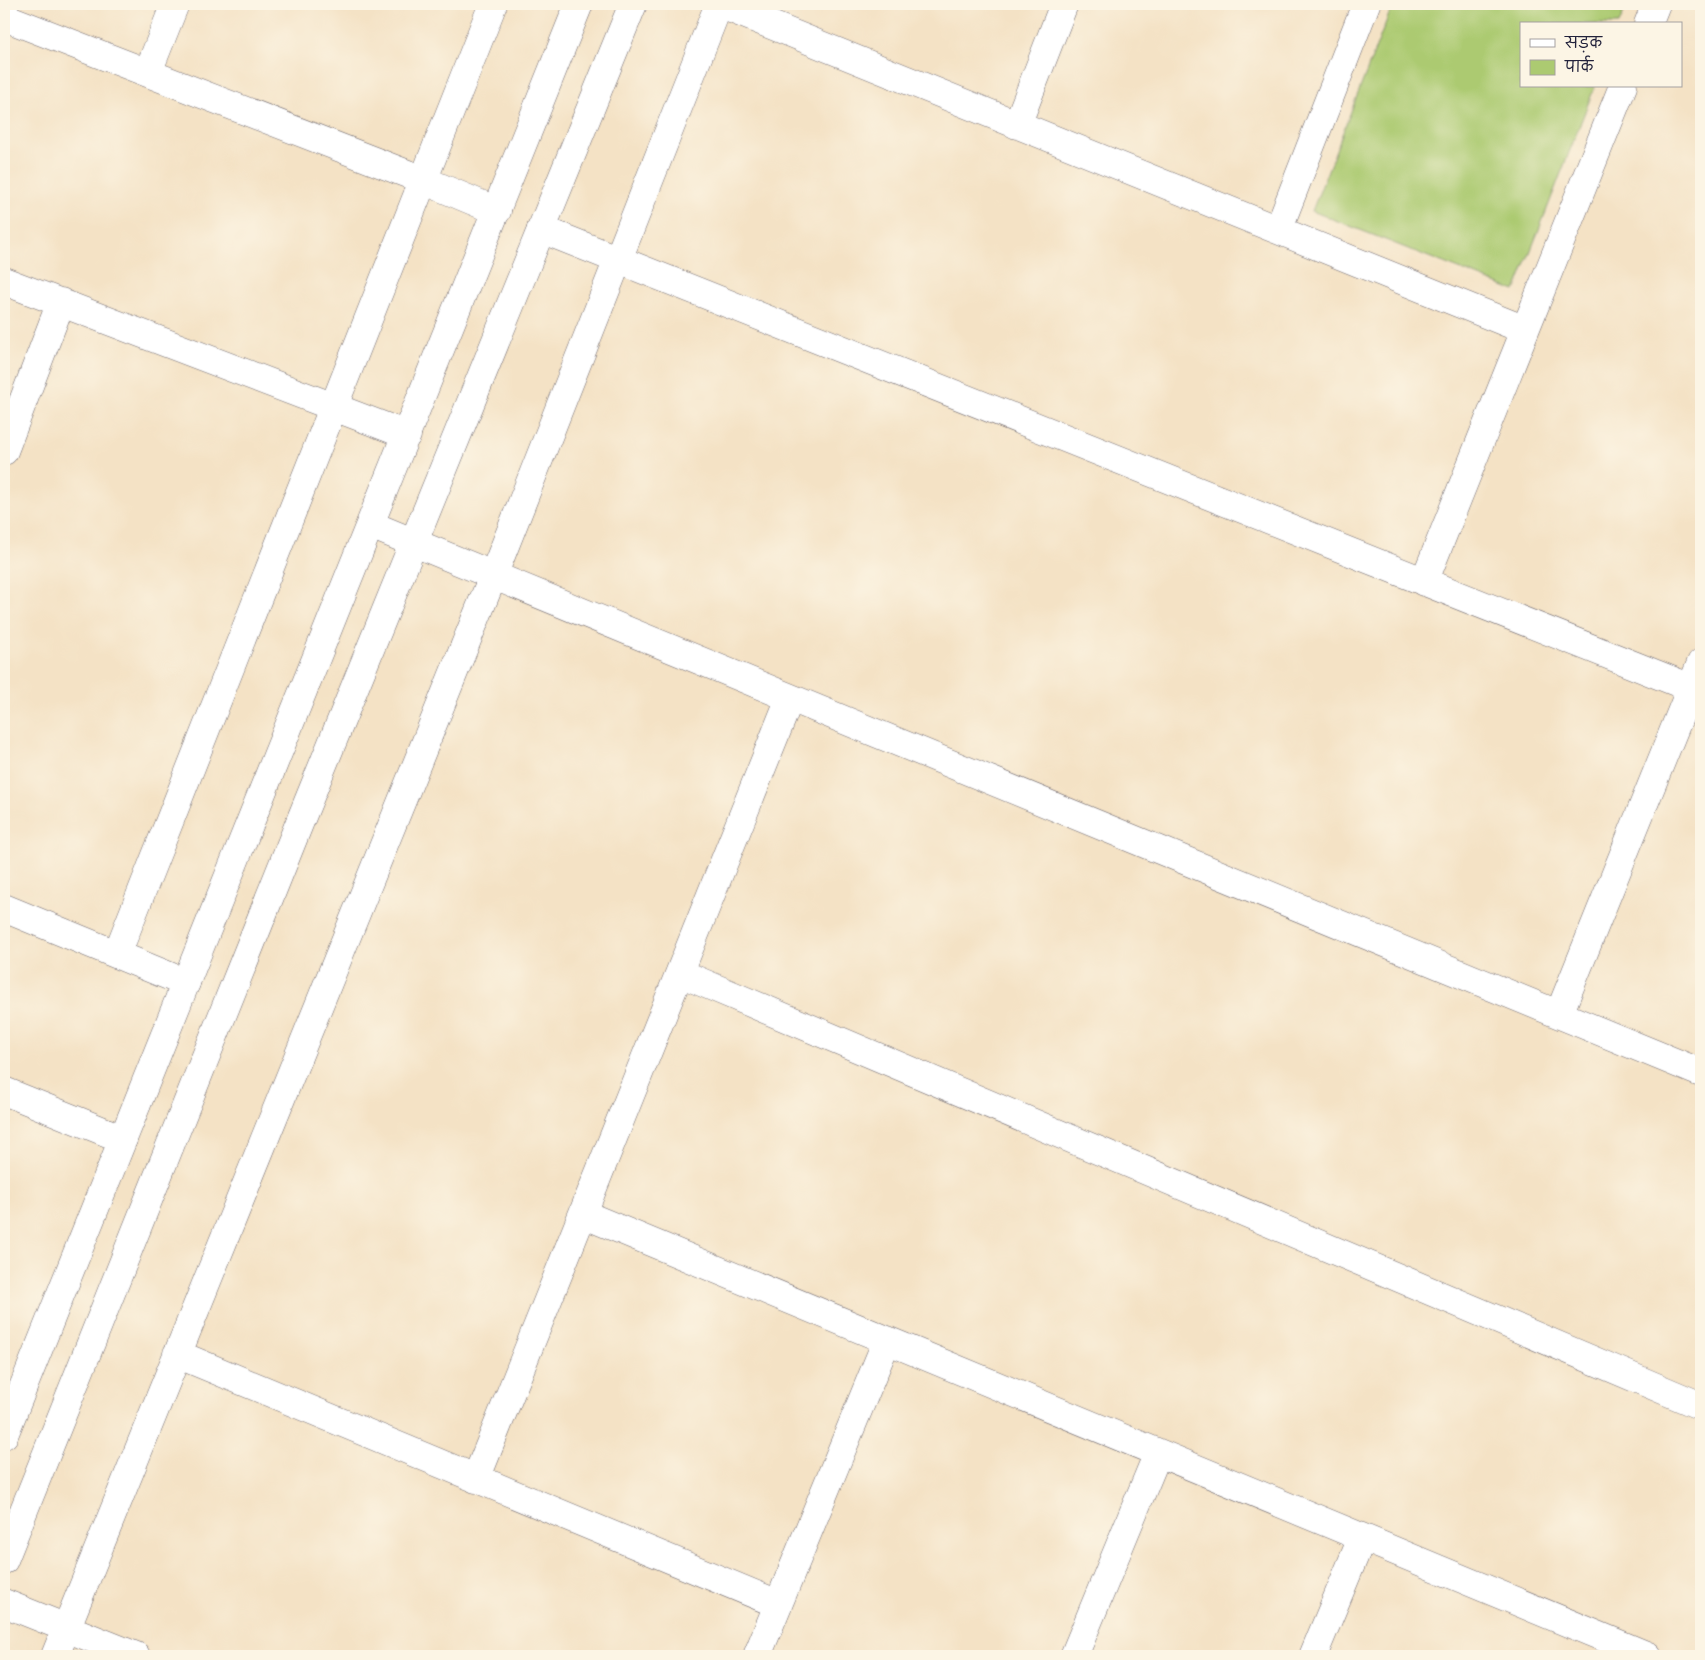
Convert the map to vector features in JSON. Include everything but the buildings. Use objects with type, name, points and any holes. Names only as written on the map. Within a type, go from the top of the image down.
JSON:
[{"type":"street","points":[[148,72],[175,4]]},
{"type":"street","points":[[117,954],[493,4]]},
{"type":"street","points":[[4,1435],[580,4]]},
{"type":"street","points":[[4,1560],[632,4]]},
{"type":"street","points":[[55,1656],[492,576],[719,4],[1525,330]]},
{"type":"street","points":[[1017,125],[1064,4]]},
{"type":"street","points":[[1278,230],[1366,4]]},
{"type":"street","points":[[1649,22],[1656,4]]},
{"type":"street","points":[[4,17],[423,180],[497,211]]},
{"type":"street","points":[[1424,582],[1622,88]]},
{"type":"street","points":[[541,229],[618,258],[1691,688]]},
{"type":"street","points":[[4,281],[407,435]]},
{"type":"street","points":[[4,451],[61,302]]},
{"type":"street","points":[[370,525],[1701,1073]]},
{"type":"street","points":[[1559,1014],[1701,664]]},
{"type":"street","points":[[476,1479],[790,698]]},
{"type":"street","points":[[4,908],[186,983]]},
{"type":"street","points":[[680,973],[1701,1406]]},
{"type":"street","points":[[4,1092],[123,1139]]},
{"type":"street","points":[[583,1214],[1648,1656]]},
{"type":"street","points":[[757,1656],[886,1340]]},
{"type":"street","points":[[176,1354],[778,1604]]},
{"type":"street","points":[[1074,1656],[1158,1453]]},
{"type":"street","points":[[1313,1656],[1362,1538]]},
{"type":"street","points":[[4,1603],[136,1656]]},
{"type":"green space","points":[[1393,4],[1627,4],[1620,22],[1520,22],[1520,88],[1594,88],[1515,291],[1312,211]]}]
